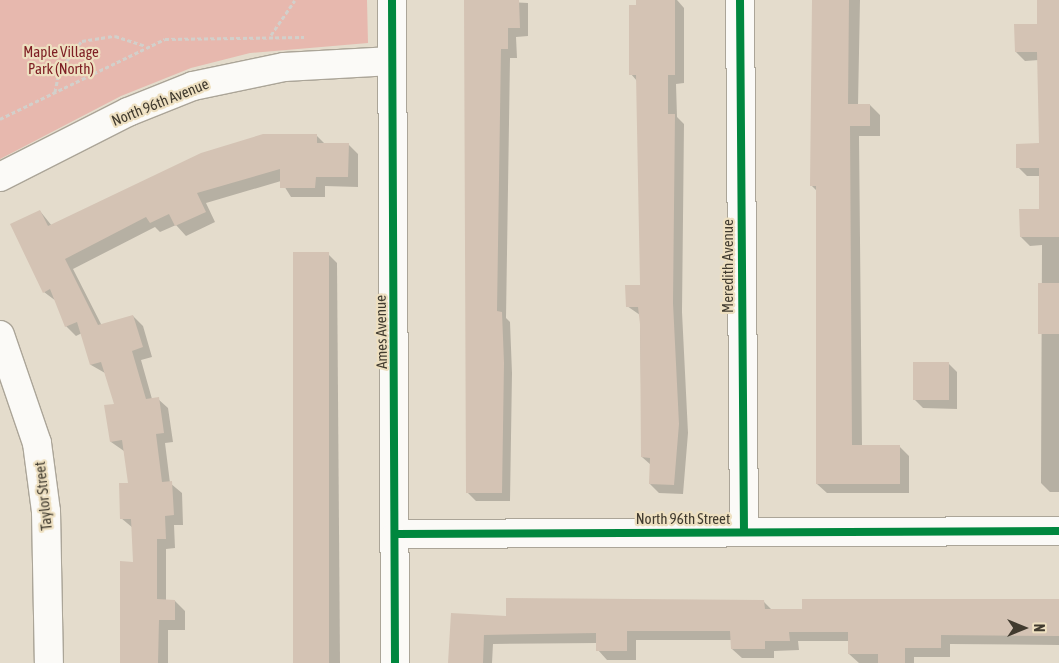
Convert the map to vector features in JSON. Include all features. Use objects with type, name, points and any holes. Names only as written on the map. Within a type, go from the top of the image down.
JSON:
[{"type":"street","name":"Ames Avenue","points":[[392,0],[397,534],[395,663]]},
{"type":"street","name":"Meredith Avenue","points":[[740,0],[744,532]]},
{"type":"street","name":"North 96th Avenue","points":[[0,178],[128,112],[193,86],[284,67],[392,61]]},
{"type":"street","name":"Taylor Street","points":[[0,335],[19,382],[39,462],[46,511],[49,663]]},
{"type":"street","name":"North 96th Street","points":[[397,534],[1059,531]]},
{"type":"path","points":[[0,119],[165,39],[271,35],[295,0]]},
{"type":"path","points":[[55,92],[59,71],[82,40],[115,36],[146,47]]},
{"type":"green space","name":"Maple Village Park (North)","points":[[0,0],[367,0],[368,43],[250,53],[191,68],[121,96],[0,159]]},
{"type":"building","points":[[464,0],[519,0],[520,28],[508,28],[508,49],[501,49],[497,311],[502,312],[504,363],[502,493],[466,493]]},
{"type":"building","points":[[636,0],[675,0],[675,75],[668,75],[668,114],[675,114],[673,303],[679,424],[674,485],[649,484],[650,458],[641,457],[640,324],[638,307],[626,307],[625,285],[640,285],[636,75],[629,75],[629,5],[636,5]]},
{"type":"building","points":[[812,0],[849,0],[848,104],[870,104],[870,126],[850,126],[852,445],[900,445],[900,484],[816,484],[816,186],[810,186]]},
{"type":"building","points":[[1037,0],[1059,0],[1059,237],[1020,237],[1019,209],[1039,209],[1039,168],[1016,168],[1016,144],[1039,143],[1037,52],[1015,52],[1014,24],[1037,24]]},
{"type":"building","points":[[263,134],[317,134],[317,143],[349,143],[348,177],[316,177],[315,188],[280,188],[280,169],[197,193],[206,212],[175,226],[169,214],[150,223],[146,217],[65,259],[98,325],[133,315],[143,347],[132,351],[146,399],[159,397],[164,433],[156,434],[162,482],[172,481],[174,515],[165,516],[166,539],[157,539],[157,599],[175,600],[175,620],[159,620],[158,663],[120,663],[120,561],[133,562],[131,519],[120,519],[119,483],[128,483],[122,440],[110,442],[104,405],[114,404],[101,362],[90,365],[77,322],[65,327],[50,289],[43,293],[10,224],[40,210],[48,226],[201,153]]},
{"type":"building","points":[[293,252],[329,252],[329,663],[293,663]]},
{"type":"building","points":[[1038,283],[1059,283],[1059,334],[1038,334]]},
{"type":"building","points":[[913,362],[949,362],[949,400],[913,400]]},
{"type":"building","points":[[506,598],[764,600],[765,609],[802,609],[802,599],[1059,599],[1059,636],[941,635],[941,648],[905,648],[905,663],[878,663],[878,654],[848,654],[848,632],[789,632],[790,641],[765,641],[765,649],[731,649],[730,631],[627,631],[627,651],[596,651],[596,633],[484,635],[483,663],[448,663],[451,613],[506,616]]},
{"type":"cycle path","points":[[392,0],[395,663]]},
{"type":"cycle path","points":[[740,0],[744,532]]},
{"type":"cycle path","points":[[397,534],[1059,531]]}]
